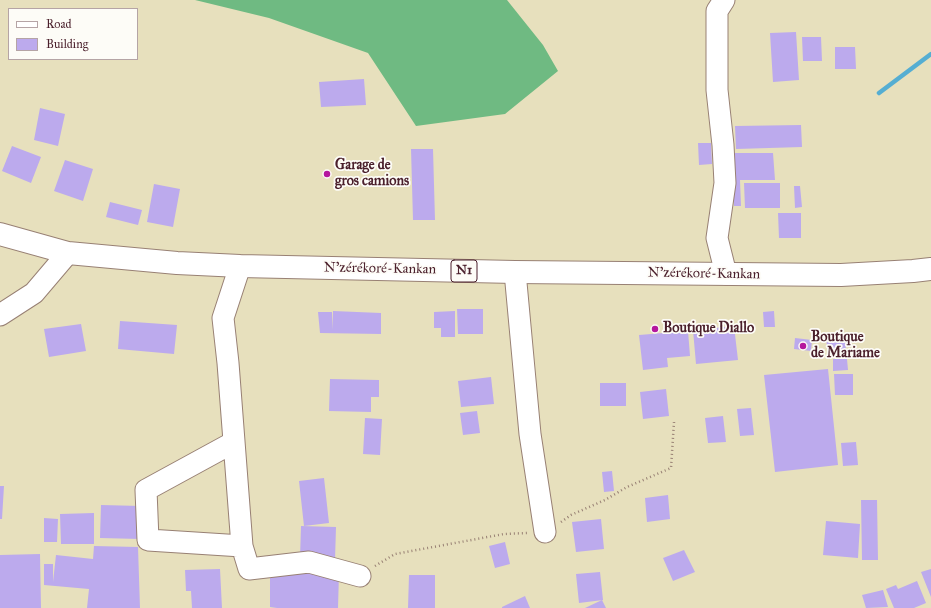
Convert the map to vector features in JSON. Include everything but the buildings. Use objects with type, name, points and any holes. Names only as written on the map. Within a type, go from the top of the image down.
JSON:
[{"type":"highway","name":"N'zérékoré-Kankan","points":[[0,234],[68,253],[177,263],[240,266],[515,272],[841,275],[931,269]]},
{"type":"street","points":[[724,0],[717,12],[716,33],[716,90],[723,146],[725,184],[717,238],[726,274]]},
{"type":"street","points":[[0,315],[34,293],[68,253]]},
{"type":"street","points":[[240,266],[223,318],[242,546],[249,569],[309,562],[360,576]]},
{"type":"street","points":[[515,272],[530,434],[546,532]]},
{"type":"street","points":[[234,442],[146,490],[148,540],[242,546]]},
{"type":"path","points":[[360,576],[395,554],[504,534],[546,532],[571,515],[605,500],[627,487],[671,468],[674,422]]},
{"type":"green space","points":[[195,0],[507,0],[543,45],[558,71],[505,114],[416,126],[368,53],[269,18]]},
{"type":"waterway","points":[[879,93],[931,54]]},
{"type":"place","name":"Garage de gros camions","points":[[327,174]]},
{"type":"place","name":"Boutique Diallo","points":[[655,329]]},
{"type":"place","name":"Boutique de Mariame","points":[[803,346]]}]
